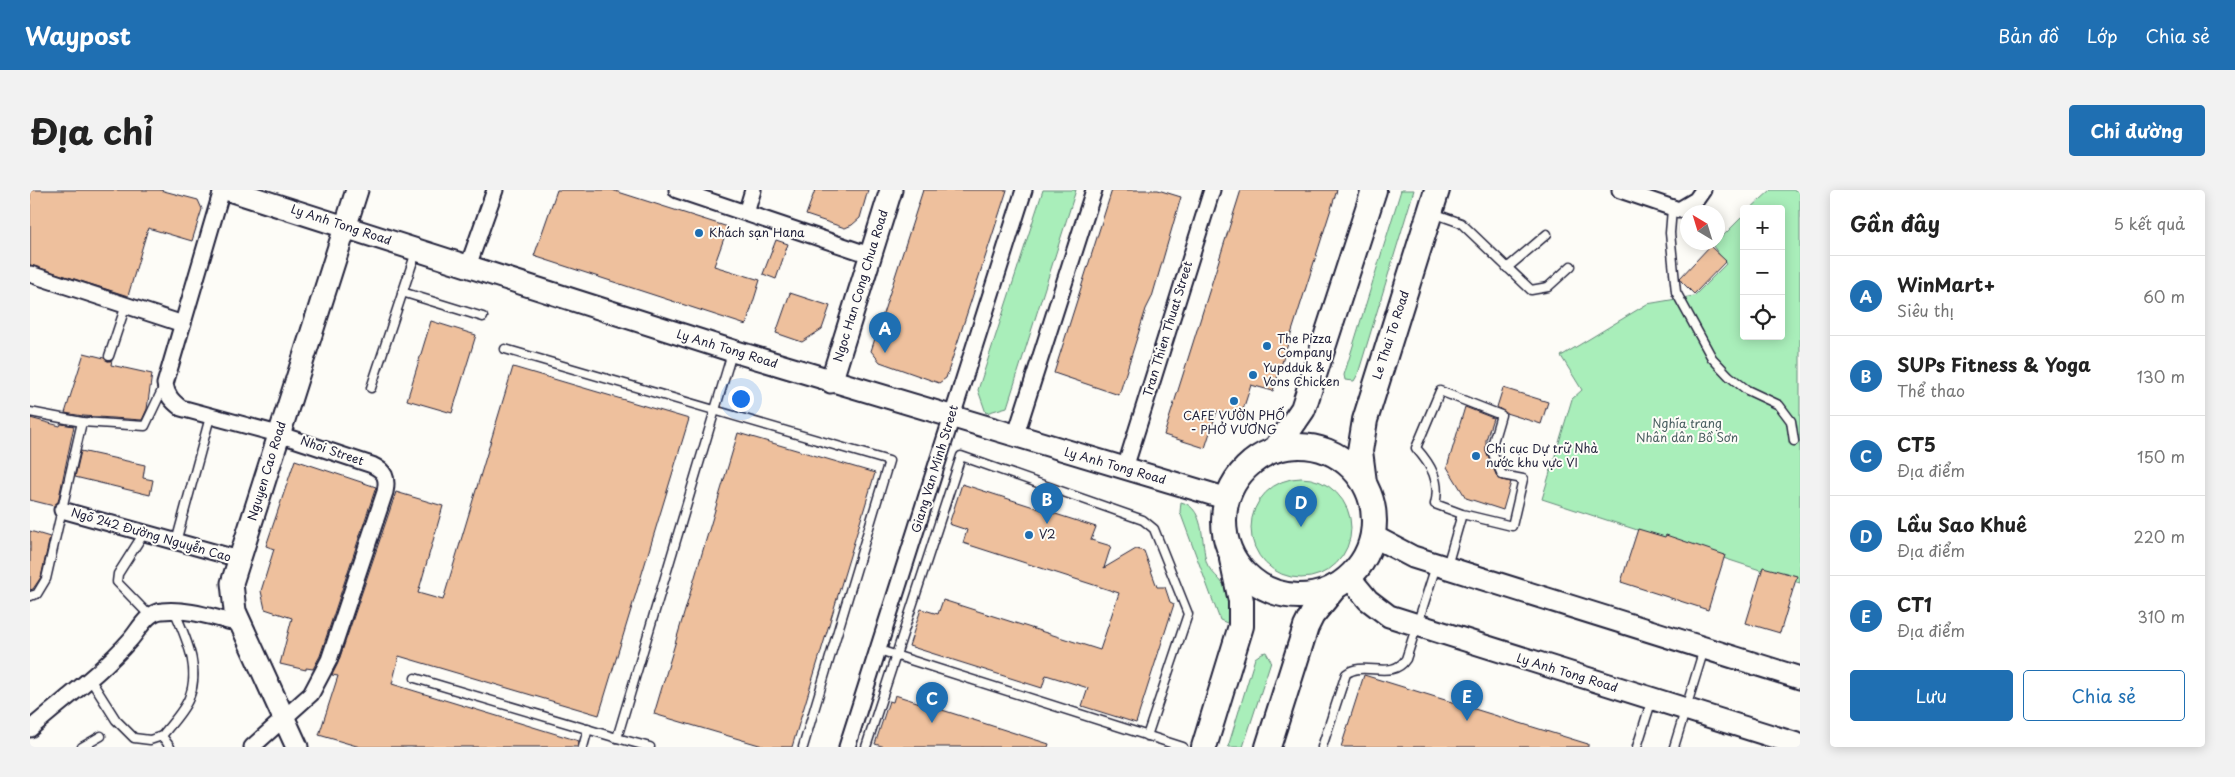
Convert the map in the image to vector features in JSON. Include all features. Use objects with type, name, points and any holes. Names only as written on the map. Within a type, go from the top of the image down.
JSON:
[{"type":"main road","name":"Ly Anh Tong Road","points":[[229,190],[831,382],[1228,500]]},
{"type":"main road","name":"Nguyen Cao Road","points":[[297,747],[235,611],[232,583],[357,190]]},
{"type":"main road","name":"Ngoc Han Cong Chua Road","points":[[831,382],[891,190]]},
{"type":"main road","points":[[1275,450],[1303,409],[1374,190]]},
{"type":"main road","name":"Le Thai To Road","points":[[1364,482],[1360,451],[1366,420],[1434,201]]},
{"type":"main road","points":[[1204,747],[1241,626],[1241,601],[1224,526],[1232,488],[1245,469],[1254,461],[1275,450],[1297,446],[1320,449],[1345,461],[1364,482],[1374,511],[1373,536],[1364,560],[1312,615],[1306,627],[1268,747]]},
{"type":"main road","points":[[1373,536],[1406,555],[1800,678]]},
{"type":"main road","points":[[1231,553],[1249,577],[1264,588],[1275,592],[1287,595],[1311,595],[1342,582]]},
{"type":"main road","name":"Ly Anh Tong Road","points":[[1342,582],[1364,596],[1387,615],[1416,626],[1800,745]]},
{"type":"street","points":[[165,384],[222,190]]},
{"type":"street","points":[[468,266],[495,190]]},
{"type":"street","points":[[677,190],[870,254]]},
{"type":"street","points":[[746,213],[754,190]]},
{"type":"street","name":"Giang Van Minh Street","points":[[847,747],[1024,190]]},
{"type":"street","points":[[1015,437],[1094,190]]},
{"type":"street","name":"Tran Thien Thuat Street","points":[[1125,468],[1212,190]]},
{"type":"street","points":[[1620,190],[1679,210],[1696,200],[1703,190]]},
{"type":"street","points":[[30,274],[183,324]]},
{"type":"street","name":"Nhoi Street","points":[[165,384],[167,393],[172,401],[181,408],[278,434],[372,465],[385,475],[386,485],[329,660],[311,694],[252,747]]},
{"type":"street","name":"Ngõ 242 Đường Nguyễn Cao","points":[[62,510],[239,559]]},
{"type":"street","points":[[30,729],[90,678],[129,641],[150,616],[162,611],[175,612],[241,624]]},
{"type":"lane","points":[[1434,201],[1461,223],[1531,290],[1548,287],[1571,266]]},
{"type":"lane","points":[[1672,209],[1670,233],[1676,292],[1712,358],[1729,376],[1747,390],[1772,401],[1784,410],[1791,421],[1794,441]]},
{"type":"lane","points":[[1508,268],[1547,234]]},
{"type":"lane","points":[[371,388],[416,250]]},
{"type":"lane","points":[[402,292],[483,317]]},
{"type":"lane","points":[[109,356],[126,305]]},
{"type":"lane","points":[[505,349],[889,461],[804,747]]},
{"type":"lane","points":[[617,738],[733,351]]},
{"type":"lane","points":[[30,412],[82,422],[145,426],[165,384]]},
{"type":"lane","points":[[1440,391],[1501,415],[1491,449],[1502,475],[1523,479],[1512,526],[1462,514],[1435,504],[1438,493],[1435,476],[1416,448],[1440,391]]},
{"type":"lane","points":[[176,542],[210,417]]},
{"type":"lane","points":[[30,596],[38,594],[46,579],[82,422]]},
{"type":"lane","points":[[866,747],[961,456],[1143,520],[1154,528],[1188,614],[1147,736]]},
{"type":"lane","points":[[1322,747],[1346,674],[1354,670],[1392,669],[1399,667],[1406,659],[1416,626],[1462,514]]},
{"type":"lane","points":[[144,533],[118,574],[117,582],[150,616]]},
{"type":"lane","points":[[90,678],[116,720],[134,738],[150,740],[162,736],[189,698],[193,678],[192,653],[175,612]]},
{"type":"lane","points":[[1674,747],[1704,649]]},
{"type":"lane","points":[[879,650],[1183,747]]},
{"type":"lane","points":[[415,678],[650,747]]},
{"type":"lane","points":[[1637,747],[1652,699]]},
{"type":"lane","points":[[583,747],[588,729]]},
{"type":"lane","points":[[82,747],[101,736]]},
{"type":"lane","points":[[162,736],[170,747]]},
{"type":"green space","points":[[1043,190],[1076,190],[1007,407],[986,413],[978,390]]},
{"type":"green space","points":[[1401,190],[1414,190],[1358,374],[1354,381],[1345,380],[1344,375]]},
{"type":"green space","name":"Nghĩa trang Nhân dân Bồ Sơn","points":[[1771,190],[1800,190],[1800,583],[1542,499],[1572,399],[1582,390],[1561,356],[1647,304],[1694,296],[1726,264],[1716,250],[1725,250],[1725,234],[1740,219],[1740,340],[1785,340],[1785,205],[1754,205]]},
{"type":"green space","points":[[1301,478],[1320,481],[1337,492],[1348,509],[1351,528],[1348,547],[1337,564],[1320,575],[1301,578],[1282,575],[1265,564],[1254,547],[1251,528],[1254,509],[1265,492],[1282,481]]},
{"type":"green space","points":[[1181,502],[1190,506],[1195,512],[1202,531],[1208,566],[1228,593],[1232,609],[1227,623],[1220,620],[1180,512]]},
{"type":"green space","points":[[1266,652],[1271,661],[1243,747],[1228,747],[1255,658]]},
{"type":"building","points":[[30,190],[160,190],[198,200],[202,209],[192,241],[148,228],[128,296],[30,265]]},
{"type":"building","points":[[557,190],[612,190],[728,227],[714,266],[760,280],[746,325],[534,256]]},
{"type":"building","points":[[815,190],[868,190],[860,218],[845,228],[806,215]]},
{"type":"building","points":[[923,190],[1007,190],[946,378],[939,383],[880,362],[871,351]]},
{"type":"building","points":[[1112,190],[1158,190],[1181,197],[1152,297],[1146,309],[1119,395],[1054,373]]},
{"type":"building","points":[[1241,190],[1337,190],[1273,391],[1251,385],[1240,419],[1217,411],[1205,448],[1164,435]]},
{"type":"building","points":[[776,240],[788,244],[776,279],[763,274]]},
{"type":"building","points":[[1706,250],[1714,250],[1726,261],[1694,294],[1680,278]]},
{"type":"building","points":[[790,293],[830,306],[822,329],[802,342],[776,333]]},
{"type":"building","points":[[431,321],[476,335],[452,413],[407,400]]},
{"type":"building","points":[[84,353],[104,358],[108,361],[112,360],[111,365],[152,374],[147,409],[142,420],[65,413]]},
{"type":"building","points":[[513,367],[689,419],[599,715],[399,656],[392,684],[579,741],[578,747],[360,747],[319,735],[338,676],[332,675],[338,663],[396,492],[443,506],[418,593],[443,600]]},
{"type":"building","points":[[1503,388],[1548,402],[1541,424],[1506,413],[1497,407]]},
{"type":"building","points":[[1465,407],[1493,418],[1486,440],[1486,451],[1498,479],[1511,482],[1503,510],[1466,498],[1447,467]]},
{"type":"building","points":[[30,418],[60,426],[61,424],[74,426],[58,502],[54,506],[30,500]]},
{"type":"building","points":[[738,433],[875,473],[792,747],[766,747],[654,714]]},
{"type":"building","points":[[81,451],[145,465],[143,478],[153,480],[150,495],[75,477]]},
{"type":"building","points":[[295,460],[376,487],[320,656],[313,669],[306,668],[306,670],[280,664],[292,618],[265,609],[261,591],[274,549],[266,546]]},
{"type":"building","points":[[962,484],[1096,527],[1091,540],[1111,546],[1104,568],[1136,549],[1144,551],[1157,587],[1165,587],[1170,602],[1174,604],[1136,723],[1082,706],[1088,688],[1046,675],[1042,688],[909,646],[921,609],[938,614],[943,600],[1100,650],[1119,593],[963,543],[967,530],[949,524]]},
{"type":"building","points":[[1638,529],[1665,537],[1666,535],[1725,555],[1708,610],[1621,582]]},
{"type":"building","points":[[30,531],[50,537],[41,577],[33,589],[30,590]]},
{"type":"building","points":[[1763,567],[1797,576],[1780,633],[1746,623]]},
{"type":"building","points":[[1364,675],[1588,744],[1588,747],[1341,747]]},
{"type":"building","points":[[895,695],[1049,744],[1048,747],[885,747],[875,744],[889,701],[893,702]]},
{"type":"place","name":"Khách sạn Hana","points":[[699,233]]},
{"type":"place","name":"The Pizza Company","points":[[1267,346]]},
{"type":"place","name":"WinMart+","points":[[885,353]]},
{"type":"place","name":"Yupdduk & Vons Chicken","points":[[1253,375]]},
{"type":"place","name":"CAFE VƯỜN PHỐ - PHỞ VƯƠNG","points":[[1234,401]]},
{"type":"place","name":"Chi cục Dự trữ Nhà nước khu vực VI","points":[[1476,456]]},
{"type":"place","name":"SUPs Fitness & Yoga","points":[[1047,524]]},
{"type":"place","name":"Lầu Sao Khuê","points":[[1301,527]]},
{"type":"place","name":"V2","points":[[1029,535]]},
{"type":"place","name":"CT1","points":[[1467,721]]},
{"type":"place","name":"CT5","points":[[932,723]]}]
